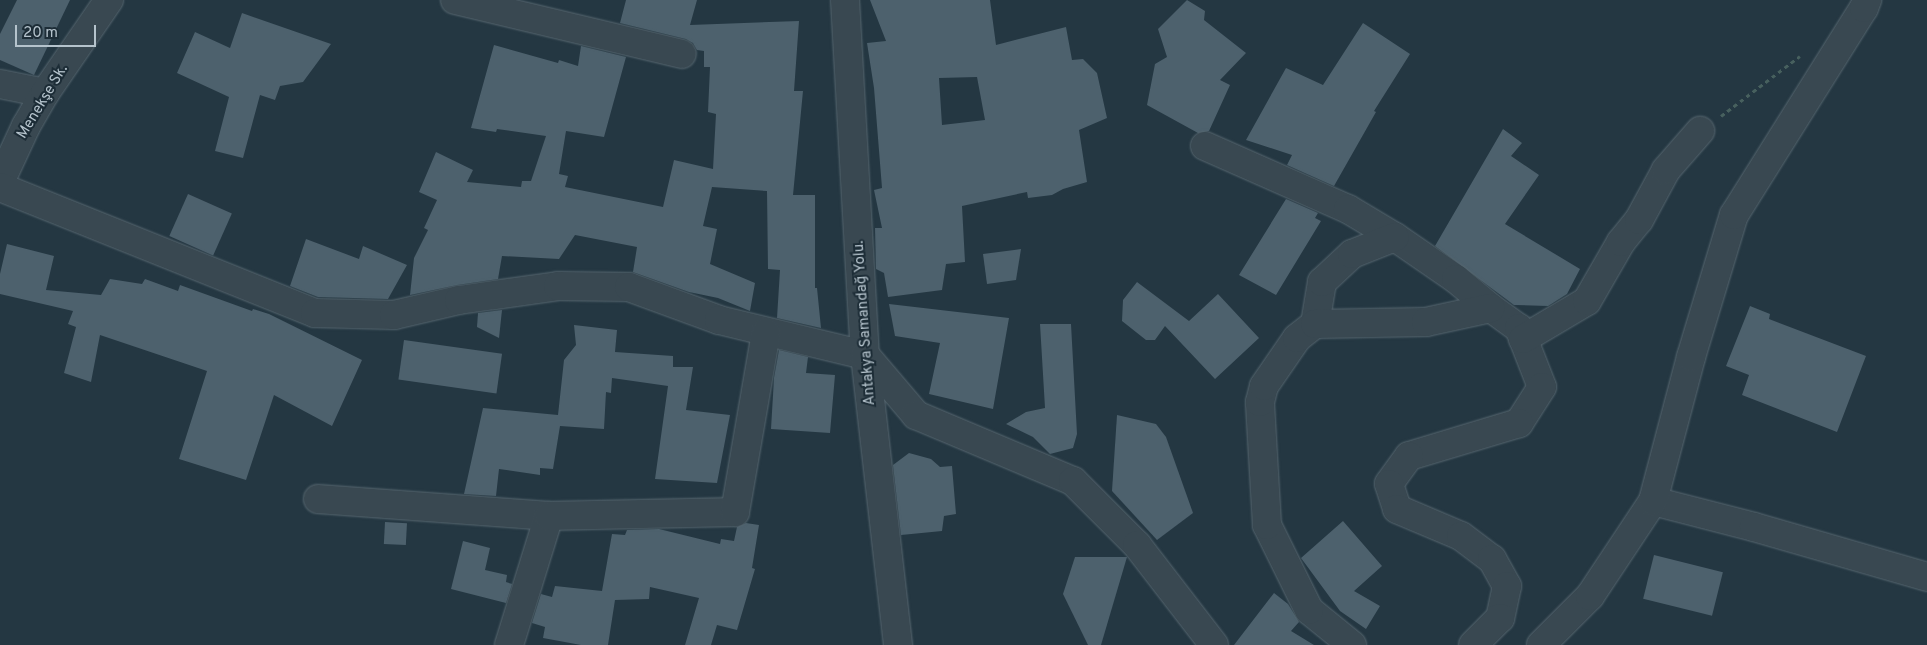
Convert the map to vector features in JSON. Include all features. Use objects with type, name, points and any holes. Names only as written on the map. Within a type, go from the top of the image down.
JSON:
[{"type":"street","name":"Menekşe Sk.","points":[[0,182],[26,126],[109,0]]},
{"type":"street","points":[[454,0],[682,54]]},
{"type":"street","name":"Antakya Samandağ Yolu.","points":[[845,0],[864,355],[898,645]]},
{"type":"street","points":[[1541,645],[1590,596],[1653,501],[1691,357],[1734,215],[1864,8],[1867,0]]},
{"type":"street","points":[[0,84],[46,93]]},
{"type":"street","points":[[1523,339],[1587,301],[1621,242],[1639,220],[1666,170],[1700,131]]},
{"type":"street","points":[[1205,146],[1348,209],[1395,237],[1456,279],[1519,328],[1542,387],[1519,423],[1409,456],[1389,484],[1398,509],[1461,536],[1492,560],[1507,586],[1500,618],[1473,645]]},
{"type":"street","points":[[0,187],[315,313],[394,315],[459,300],[558,286],[629,287],[720,320],[864,355],[916,415],[1073,481],[1138,545],[1214,645]]},
{"type":"street","points":[[1315,324],[1322,282],[1352,254],[1395,237]]},
{"type":"street","points":[[1352,645],[1309,610],[1267,525],[1260,402],[1264,386],[1297,338],[1315,324],[1426,322],[1491,308]]},
{"type":"street","points":[[318,499],[549,516],[735,512],[766,332]]},
{"type":"street","points":[[1653,501],[1754,527],[1927,577]]},
{"type":"street","points":[[509,645],[549,516]]},
{"type":"path","points":[[1700,131],[1802,55]]},
{"type":"building","points":[[17,0],[70,0],[34,75],[0,60],[0,34]]},
{"type":"building","points":[[626,0],[697,0],[690,25],[799,21],[794,91],[803,91],[793,195],[815,195],[815,288],[817,288],[821,328],[777,318],[780,270],[768,269],[767,191],[712,187],[703,226],[717,229],[710,264],[755,283],[750,311],[718,298],[689,292],[633,272],[637,247],[575,235],[559,259],[502,256],[498,279],[410,295],[414,258],[428,230],[424,228],[437,200],[419,192],[436,152],[473,170],[467,182],[521,187],[522,181],[531,181],[546,136],[497,129],[496,132],[471,128],[494,45],[558,63],[559,60],[578,66],[581,46],[626,57],[604,137],[566,131],[559,174],[568,176],[565,187],[663,207],[674,160],[713,169],[716,114],[708,112],[710,67],[704,67],[704,51],[697,50],[693,43],[686,39],[620,23]]},
{"type":"building","points":[[870,0],[990,0],[996,45],[1066,27],[1072,60],[1083,59],[1097,73],[1107,118],[1079,130],[1087,182],[1063,189],[1052,195],[1028,198],[1027,192],[962,206],[965,262],[946,264],[942,290],[888,297],[884,273],[876,269],[875,228],[882,228],[874,190],[882,188],[874,88],[867,43],[886,41]],"holes":[[[977,77],[985,120],[942,125],[939,78]]]},
{"type":"building","points":[[1187,0],[1205,11],[1204,20],[1246,53],[1220,80],[1230,85],[1209,131],[1198,133],[1147,105],[1155,64],[1167,57],[1158,29]]},
{"type":"building","points":[[242,13],[331,44],[303,82],[280,86],[275,100],[260,95],[243,158],[215,151],[229,97],[177,73],[195,32],[230,48]]},
{"type":"building","points":[[1363,23],[1410,54],[1374,111],[1376,112],[1334,186],[1287,165],[1292,155],[1246,140],[1286,68],[1323,85]]},
{"type":"building","points":[[1503,129],[1522,143],[1511,156],[1539,175],[1505,224],[1580,269],[1567,294],[1548,306],[1514,305],[1435,246]]},
{"type":"building","points":[[188,194],[232,214],[213,256],[169,236]]},
{"type":"building","points":[[1286,199],[1318,213],[1315,218],[1321,221],[1276,295],[1239,275]]},
{"type":"building","points":[[306,239],[359,259],[363,246],[407,265],[388,299],[318,297],[290,286]]},
{"type":"building","points":[[7,244],[54,256],[46,290],[101,295],[110,279],[142,284],[145,279],[178,291],[180,285],[252,311],[253,309],[269,314],[362,360],[332,426],[274,395],[246,480],[179,459],[207,371],[100,335],[91,382],[64,373],[76,327],[68,324],[73,311],[0,294],[0,274]]},
{"type":"building","points":[[1021,249],[1016,280],[987,284],[983,254]]},
{"type":"building","points":[[1137,282],[1189,321],[1218,294],[1259,338],[1215,379],[1165,326],[1155,340],[1146,340],[1122,321],[1123,300]]},
{"type":"building","points":[[889,304],[1009,318],[993,409],[929,394],[940,343],[895,336]]},
{"type":"building","points":[[1750,306],[1770,314],[1769,319],[1866,356],[1837,432],[1742,395],[1749,375],[1726,366]]},
{"type":"building","points":[[502,310],[499,338],[477,327],[478,313]]},
{"type":"building","points":[[1040,324],[1071,324],[1077,434],[1073,448],[1050,454],[1033,437],[1006,424],[1026,412],[1045,408]]},
{"type":"building","points":[[574,325],[617,330],[615,352],[673,356],[673,367],[693,367],[686,410],[730,415],[717,483],[655,479],[668,386],[612,378],[611,393],[606,392],[604,429],[560,426],[553,469],[540,468],[540,475],[499,469],[496,496],[464,494],[483,408],[558,415],[564,360],[576,345]]},
{"type":"building","points":[[404,340],[502,354],[496,393],[398,380]]},
{"type":"building","points":[[779,350],[808,357],[806,373],[835,375],[830,433],[771,429],[774,378]]},
{"type":"building","points":[[1117,415],[1156,424],[1166,437],[1193,513],[1157,540],[1112,491]]},
{"type":"building","points":[[909,453],[931,459],[940,467],[952,466],[956,514],[944,516],[942,531],[901,535],[893,465]]},
{"type":"building","points":[[1343,521],[1382,566],[1354,591],[1380,606],[1366,629],[1340,611],[1301,558]]},
{"type":"building","points":[[385,522],[407,523],[406,545],[384,544]]},
{"type":"building","points":[[746,523],[759,525],[752,568],[755,569],[737,630],[717,625],[711,645],[685,645],[699,598],[650,587],[649,599],[615,600],[608,645],[581,645],[543,638],[545,627],[532,623],[541,594],[552,597],[555,586],[602,591],[612,534],[625,535],[627,530],[659,529],[720,544],[721,539],[734,541],[737,527]]},
{"type":"building","points":[[463,541],[490,548],[485,570],[507,575],[506,582],[512,584],[506,603],[451,589]]},
{"type":"building","points":[[1654,555],[1723,572],[1712,616],[1643,599]]},
{"type":"building","points":[[1075,557],[1127,557],[1101,645],[1088,645],[1063,594]]},
{"type":"building","points":[[1274,593],[1288,604],[1299,622],[1291,631],[1314,645],[1234,645]]}]
